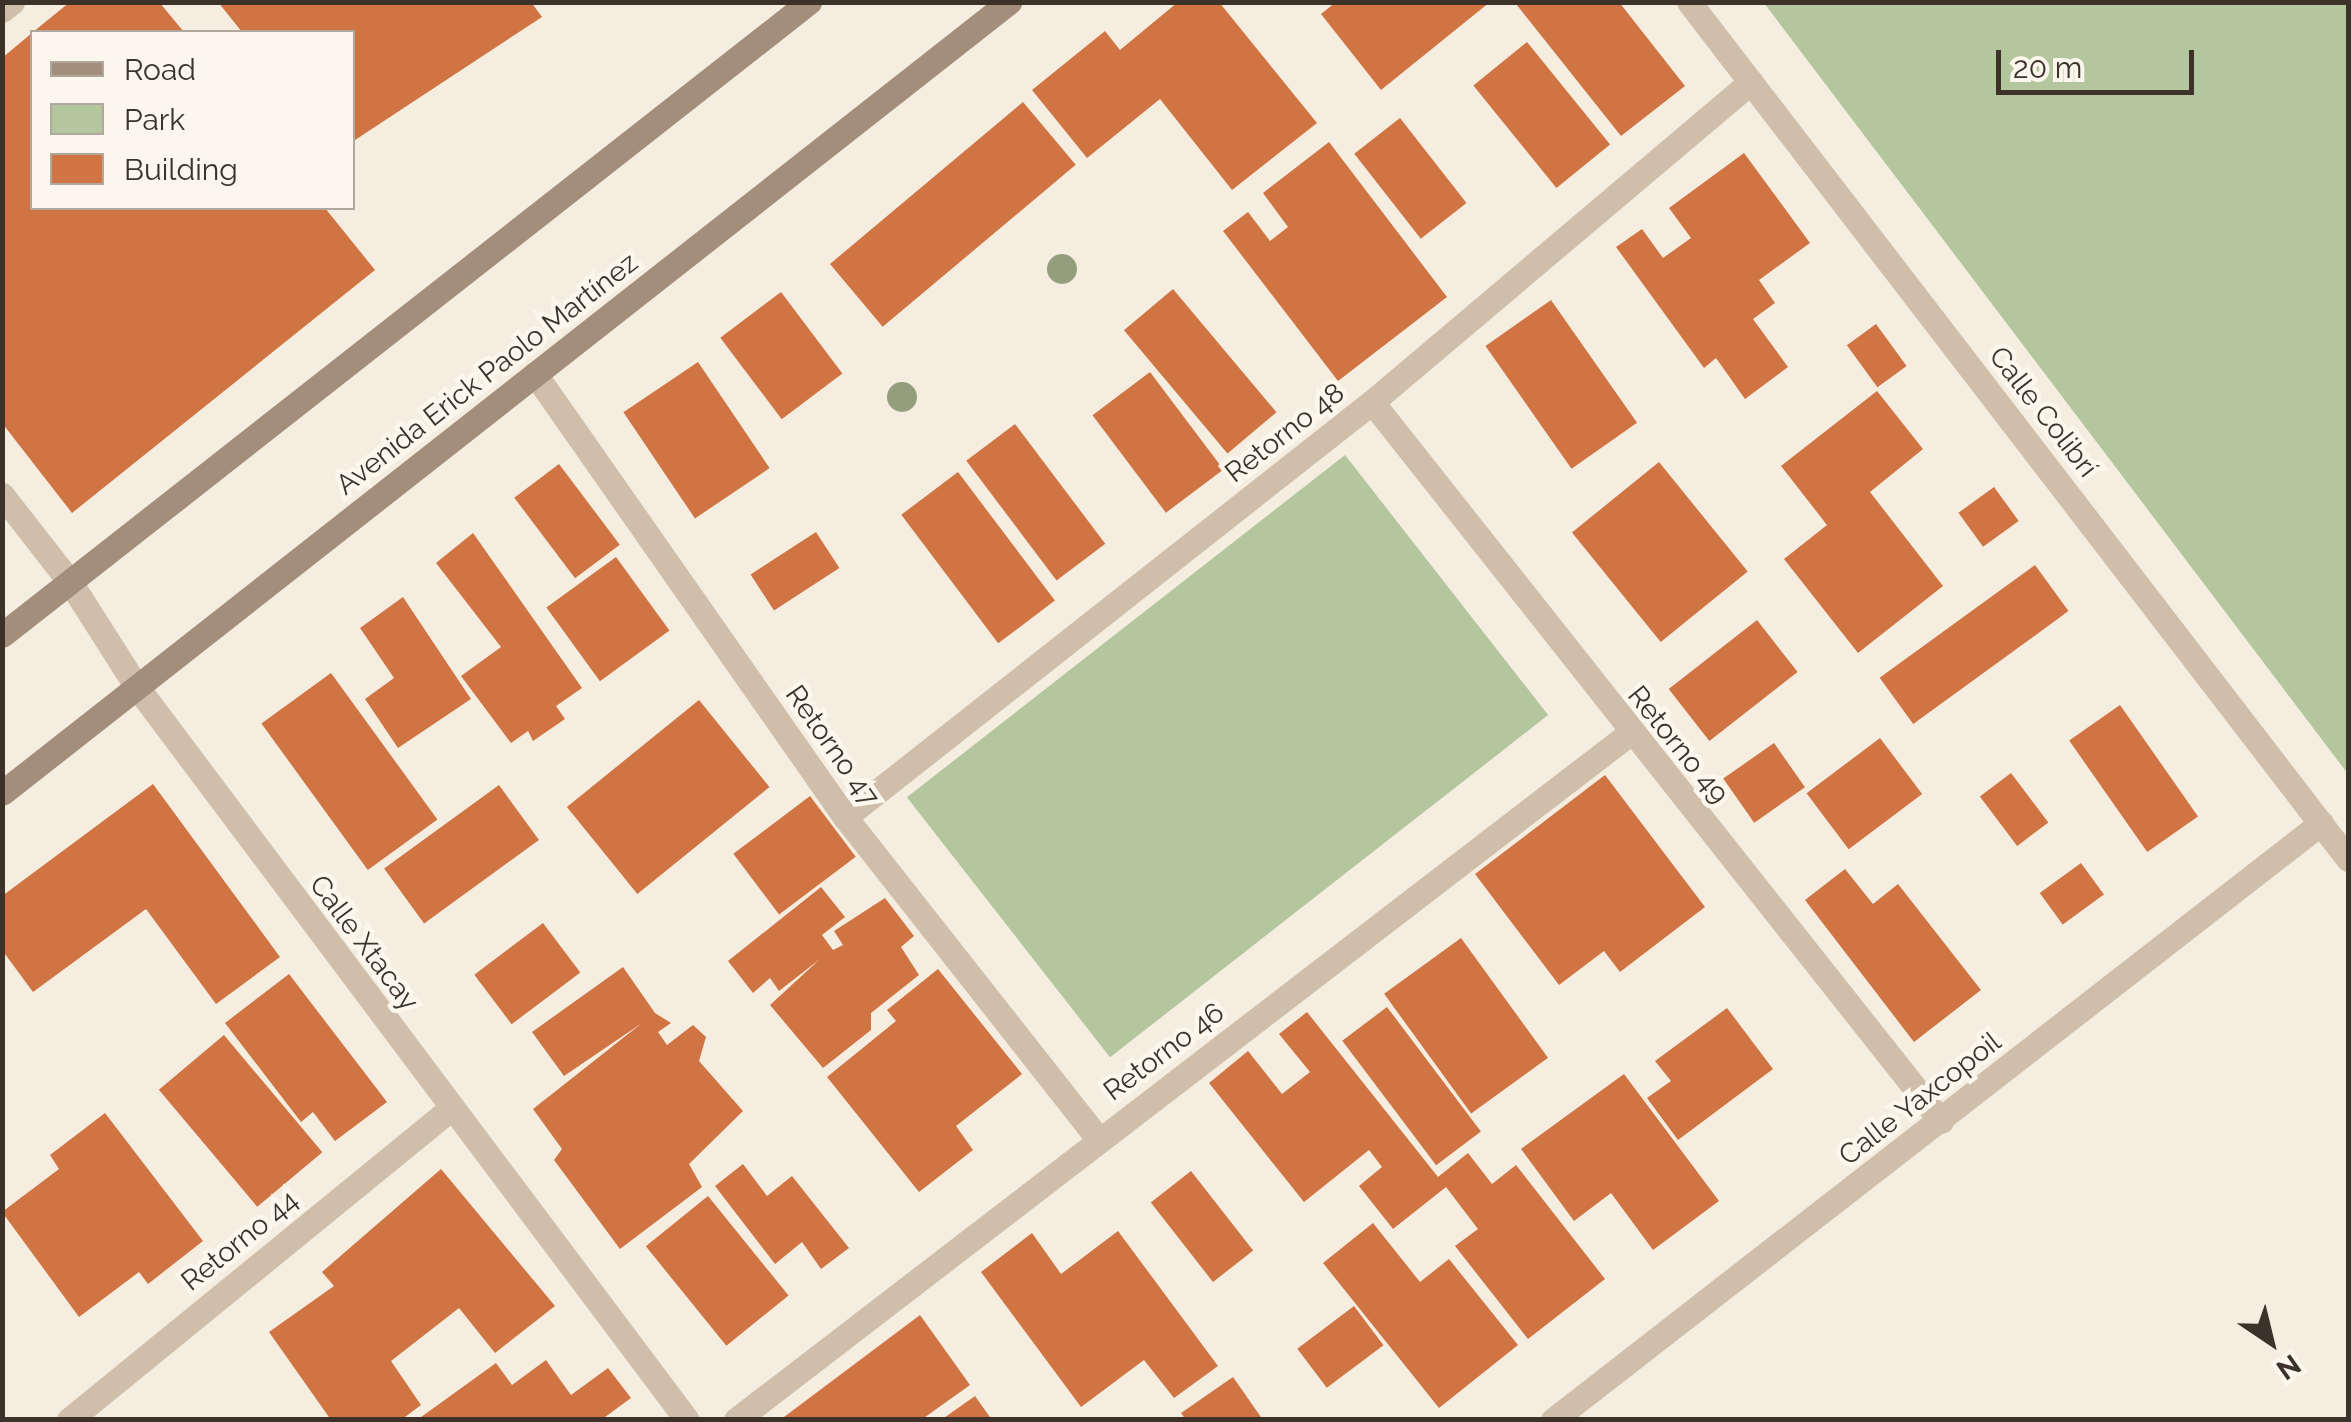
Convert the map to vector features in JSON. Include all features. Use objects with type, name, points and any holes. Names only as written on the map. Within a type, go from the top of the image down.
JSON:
[{"type":"main road","points":[[2,635],[809,2]]},
{"type":"main road","name":"Avenida Erick Paolo Martínez","points":[[2,793],[1009,2]]},
{"type":"street","points":[[2,10],[12,2]]},
{"type":"street","name":"Calle Colibrí","points":[[1689,2],[2348,859]]},
{"type":"street","name":"Retorno 48","points":[[845,817],[1372,402],[1751,82]]},
{"type":"street","name":"Retorno 47","points":[[534,374],[845,817],[1098,1140]]},
{"type":"street","name":"Retorno 49","points":[[1372,402],[1630,733],[1942,1120]]},
{"type":"street","name":"Calle Xtacay","points":[[2,495],[70,582],[137,688],[687,1420]]},
{"type":"street","name":"Retorno 46","points":[[736,1420],[1630,733]]},
{"type":"street","name":"Calle Yaxcopoil","points":[[1553,1420],[2321,823]]},
{"type":"street","name":"Retorno 44","points":[[71,1419],[450,1109]]},
{"type":"green space","points":[[1764,3],[2348,3],[2348,774]]},
{"type":"green space","points":[[1345,455],[1548,715],[1110,1057],[907,797]]},
{"type":"building","points":[[70,2],[159,2],[182,30],[35,30]]},
{"type":"building","points":[[218,2],[531,2],[542,17],[355,140],[355,30],[240,30]]},
{"type":"building","points":[[1178,2],[1219,2],[1317,123],[1232,190],[1160,99],[1087,158],[1032,90],[1105,31],[1120,50]]},
{"type":"building","points":[[1336,2],[1490,2],[1381,90],[1321,14]]},
{"type":"building","points":[[1619,2],[1685,86],[1621,136],[1516,4]]},
{"type":"building","points":[[30,35],[30,210],[327,210],[375,270],[72,513],[2,423],[2,58]]},
{"type":"building","points":[[1527,42],[1610,145],[1556,188],[1473,85]]},
{"type":"building","points":[[1023,102],[1076,165],[883,327],[830,264]]},
{"type":"building","points":[[1400,118],[1466,203],[1421,239],[1354,154]]},
{"type":"building","points":[[1329,142],[1447,297],[1338,381],[1223,231],[1248,212],[1270,241],[1288,227],[1263,193]]},
{"type":"building","points":[[1744,153],[1810,243],[1759,280],[1775,303],[1753,319],[1788,367],[1745,399],[1716,358],[1704,368],[1616,247],[1642,229],[1663,258],[1691,238],[1669,208]]},
{"type":"building","points":[[1173,289],[1276,412],[1227,453],[1124,330]]},
{"type":"building","points":[[781,292],[842,373],[782,419],[720,338]]},
{"type":"building","points":[[1551,300],[1637,423],[1572,469],[1485,346]]},
{"type":"building","points":[[1876,324],[1907,366],[1877,387],[1847,345]]},
{"type":"building","points":[[698,362],[770,468],[695,518],[623,412]]},
{"type":"building","points":[[1150,372],[1223,469],[1166,513],[1092,415]]},
{"type":"building","points":[[1877,391],[1923,449],[1870,492],[1943,586],[1858,653],[1784,559],[1827,525],[1781,466]]},
{"type":"building","points":[[1015,424],[1105,544],[1057,581],[966,461]]},
{"type":"building","points":[[1659,462],[1748,572],[1661,642],[1572,532]]},
{"type":"building","points":[[559,464],[620,545],[575,578],[514,498]]},
{"type":"building","points":[[958,472],[1055,601],[998,643],[901,515]]},
{"type":"building","points":[[1994,487],[2019,521],[1983,547],[1958,513]]},
{"type":"building","points":[[816,532],[839,568],[774,611],[751,574]]},
{"type":"building","points":[[473,533],[582,688],[556,706],[565,719],[533,741],[528,731],[511,743],[461,676],[501,647],[436,563]]},
{"type":"building","points":[[616,557],[669,631],[600,681],[546,608]]},
{"type":"building","points":[[2035,565],[2069,611],[1913,724],[1880,678]]},
{"type":"building","points":[[403,597],[471,699],[398,748],[365,699],[394,678],[360,628]]},
{"type":"building","points":[[1757,620],[1798,672],[1709,741],[1669,689]]},
{"type":"building","points":[[331,673],[437,819],[368,870],[261,724]]},
{"type":"building","points":[[699,700],[769,787],[637,894],[567,807]]},
{"type":"building","points":[[2120,705],[2198,816],[2147,852],[2069,741]]},
{"type":"building","points":[[1880,738],[1922,794],[1849,849],[1807,793]]},
{"type":"building","points":[[1774,743],[1805,787],[1754,823],[1723,779]]},
{"type":"building","points":[[2011,773],[2048,823],[2017,846],[1980,796]]},
{"type":"building","points":[[1605,775],[1705,907],[1620,972],[1604,951],[1559,985],[1475,874]]},
{"type":"building","points":[[153,784],[280,957],[216,1004],[146,909],[33,992],[2,950],[2,896]]},
{"type":"building","points":[[499,785],[539,840],[424,923],[384,868]]},
{"type":"building","points":[[810,796],[856,857],[779,914],[733,854]]},
{"type":"building","points":[[2081,863],[2104,895],[2063,925],[2040,893]]},
{"type":"building","points":[[1845,869],[1873,904],[1898,884],[1981,990],[1914,1042],[1805,900]]},
{"type":"building","points":[[821,887],[845,917],[822,935],[833,950],[843,945],[834,931],[885,898],[914,936],[901,947],[919,975],[871,1013],[871,1030],[823,1068],[770,1005],[820,959],[779,991],[770,978],[753,993],[728,961]]},
{"type":"building","points":[[543,923],[580,973],[512,1024],[474,975]]},
{"type":"building","points":[[1461,938],[1548,1058],[1471,1114],[1384,994]]},
{"type":"building","points":[[623,967],[655,1013],[671,1023],[658,1032],[667,1045],[693,1025],[706,1037],[699,1061],[743,1111],[689,1164],[702,1187],[620,1249],[554,1160],[562,1149],[533,1109],[642,1023],[564,1076],[532,1032]]},
{"type":"building","points":[[938,969],[1022,1074],[956,1126],[973,1150],[919,1192],[827,1077],[896,1021],[887,1010]]},
{"type":"building","points":[[289,974],[387,1102],[335,1141],[313,1112],[301,1122],[225,1023]]},
{"type":"building","points":[[1387,1007],[1481,1132],[1436,1165],[1342,1041]]},
{"type":"building","points":[[1727,1008],[1773,1069],[1678,1140],[1647,1098],[1671,1081],[1655,1061]]},
{"type":"building","points":[[1307,1012],[1438,1177],[1468,1153],[1492,1184],[1516,1165],[1605,1279],[1528,1339],[1455,1246],[1478,1229],[1446,1187],[1393,1229],[1359,1186],[1382,1167],[1369,1150],[1304,1202],[1209,1083],[1248,1051],[1282,1094],[1310,1072],[1279,1034]]},
{"type":"building","points":[[224,1035],[322,1152],[257,1207],[159,1090]]},
{"type":"building","points":[[1624,1074],[1719,1201],[1653,1250],[1611,1193],[1574,1221],[1521,1149]]},
{"type":"building","points":[[105,1113],[203,1241],[148,1284],[139,1272],[79,1317],[2,1212],[59,1169],[50,1155]]},
{"type":"building","points":[[743,1164],[767,1196],[792,1176],[849,1248],[821,1269],[802,1242],[775,1264],[715,1186]]},
{"type":"building","points":[[441,1169],[555,1306],[495,1353],[459,1308],[391,1361],[421,1405],[401,1420],[331,1420],[269,1332],[334,1286],[322,1272]]},
{"type":"building","points":[[1191,1171],[1253,1251],[1213,1282],[1151,1202]]},
{"type":"building","points":[[708,1196],[789,1295],[726,1346],[646,1246]]},
{"type":"building","points":[[1373,1223],[1420,1282],[1449,1259],[1518,1345],[1439,1408],[1323,1263]]},
{"type":"building","points":[[1118,1231],[1218,1366],[1174,1398],[1144,1360],[1081,1407],[981,1272],[1032,1233],[1061,1274]]},
{"type":"building","points":[[1354,1306],[1383,1345],[1327,1388],[1297,1349]]},
{"type":"building","points":[[920,1315],[970,1385],[921,1420],[780,1420]]},
{"type":"building","points":[[546,1360],[571,1395],[608,1368],[631,1398],[601,1420],[417,1420],[496,1363],[512,1385]]},
{"type":"building","points":[[1233,1377],[1263,1420],[1186,1420],[1181,1413]]},
{"type":"building","points":[[975,1396],[992,1420],[941,1420]]}]
